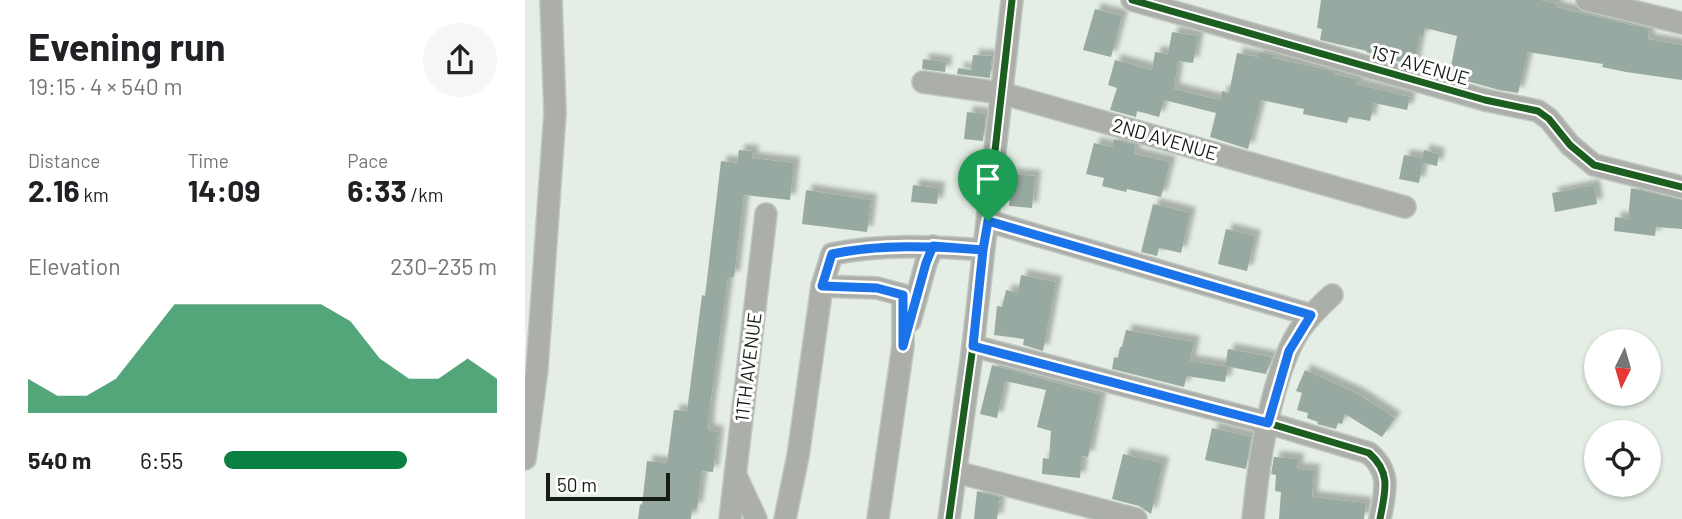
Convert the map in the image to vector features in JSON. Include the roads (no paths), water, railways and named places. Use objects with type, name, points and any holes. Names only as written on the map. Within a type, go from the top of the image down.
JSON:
[{"type":"street","points":[[525,459],[555,113],[551,0]]},
{"type":"street","points":[[949,519],[973,346],[1012,0]]},
{"type":"street","name":"1ST AVENUE","points":[[1132,0],[1485,100],[1538,111],[1549,119],[1570,145],[1594,165],[1682,187]]},
{"type":"street","points":[[1587,0],[1682,23]]},
{"type":"street","name":"2ND AVENUE","points":[[923,82],[1001,93],[1405,207]]},
{"type":"street","name":"11TH AVENUE","points":[[730,519],[766,214]]},
{"type":"street","points":[[988,221],[1311,315]]},
{"type":"street","points":[[785,519],[800,445],[822,286],[832,254],[854,249],[933,246],[983,250]]},
{"type":"street","points":[[878,519],[903,346],[933,246]]},
{"type":"street","points":[[822,286],[877,288],[903,295],[903,346]]},
{"type":"street","points":[[1253,519],[1258,473],[1268,423],[1289,351],[1311,315],[1332,295]]},
{"type":"street","points":[[973,346],[1268,423],[1369,453],[1381,463],[1385,476],[1380,519]]},
{"type":"street","points":[[956,472],[1136,519]]},
{"type":"street","points":[[736,475],[756,519]]}]
